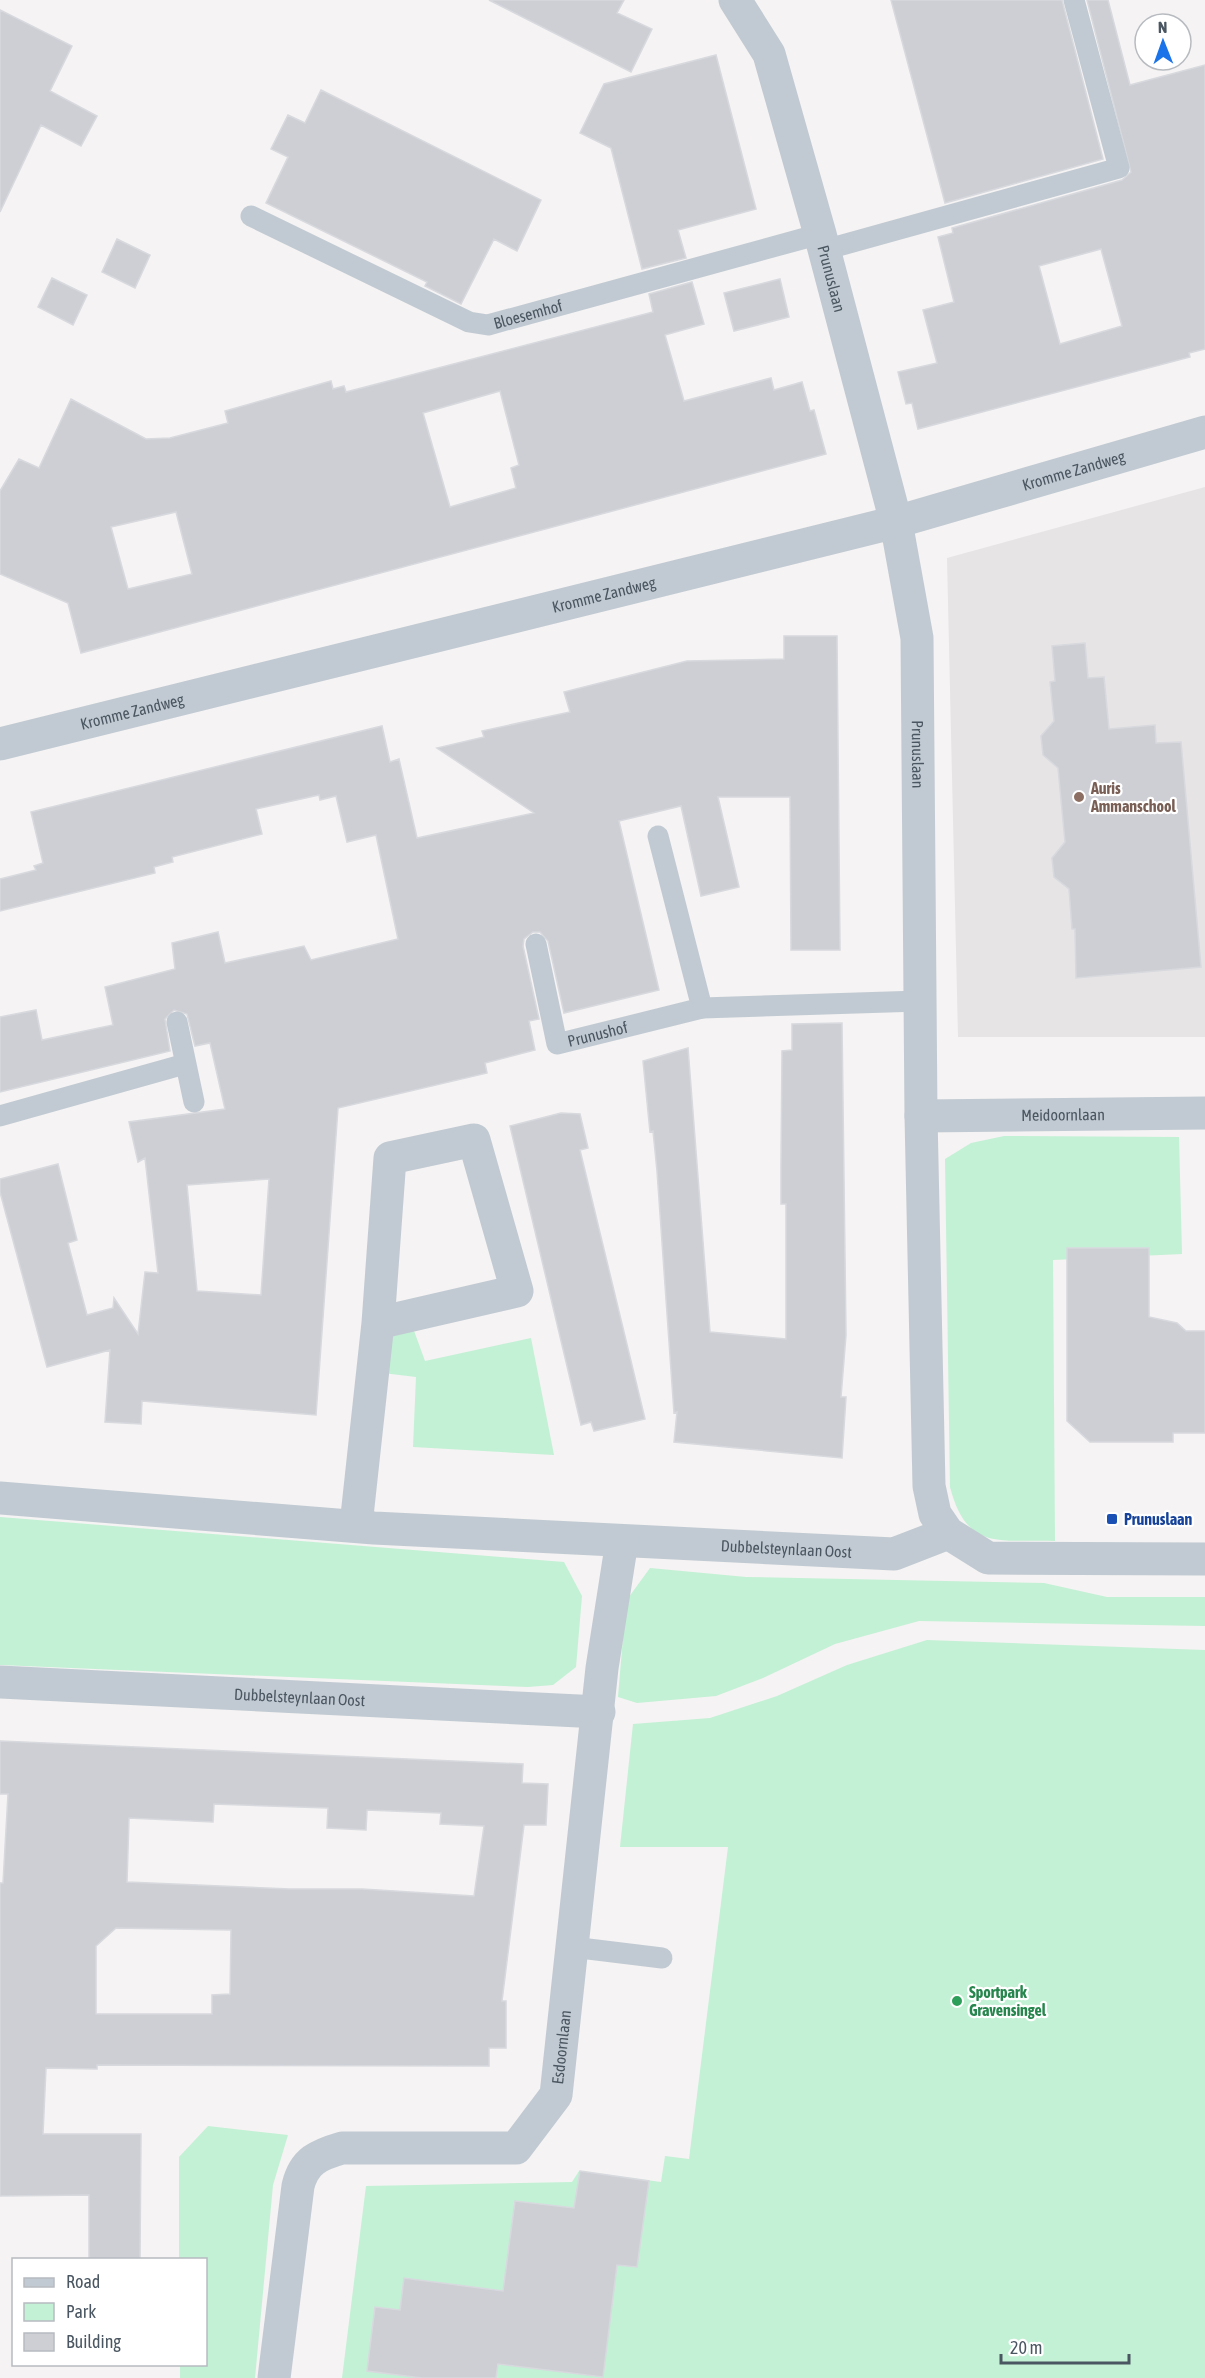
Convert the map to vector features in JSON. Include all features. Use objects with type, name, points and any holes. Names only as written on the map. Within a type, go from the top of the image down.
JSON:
[{"type":"street","name":"Prunuslaan","points":[[738,1],[769,54],[822,242],[896,522],[916,638],[921,1116],[929,1486],[935,1514],[948,1533]]},
{"type":"street","name":"Kromme Zandweg","points":[[0,744],[896,522],[1205,432]]},
{"type":"street","name":"Meidoornlaan","points":[[921,1116],[1205,1113]]},
{"type":"street","points":[[356,1525],[378,1323],[390,1158],[474,1140],[517,1291],[378,1323]]},
{"type":"street","name":"Dubbelsteynlaan Oost","points":[[0,1498],[356,1525],[894,1554],[948,1533]]},
{"type":"street","points":[[948,1533],[988,1558],[1205,1559]]},
{"type":"street","name":"Esdoornlaan","points":[[274,2378],[298,2186],[301,2173],[308,2162],[322,2153],[342,2148],[516,2148],[556,2095],[602,1668],[622,1541]]},
{"type":"street","name":"Dubbelsteynlaan Oost","points":[[0,1682],[598,1712]]},
{"type":"lane","name":"Bloesemhof","points":[[250,216],[469,322],[488,325],[1119,168],[1074,0]]},
{"type":"lane","points":[[658,836],[702,1008]]},
{"type":"lane","name":"Prunushof","points":[[536,944],[557,1044],[702,1008],[920,1001]]},
{"type":"lane","points":[[177,1022],[194,1102]]},
{"type":"lane","points":[[0,1116],[185,1064]]},
{"type":"lane","points":[[572,1947],[662,1958]]},
{"type":"shaded area","name":"Auris Ammanschool","points":[[1205,487],[1205,1037],[958,1037],[947,558]]},
{"type":"green space","points":[[1004,1136],[1179,1137],[1182,1254],[1053,1260],[1055,1541],[1002,1540],[988,1538],[976,1532],[966,1523],[957,1508],[950,1487],[945,1159],[971,1143]]},
{"type":"green space","points":[[413,1328],[425,1361],[531,1338],[554,1455],[413,1447],[416,1377],[383,1373],[393,1333]]},
{"type":"green space","points":[[0,1517],[564,1562],[582,1596],[576,1667],[553,1685],[528,1687],[0,1665]]},
{"type":"green space","points":[[650,1568],[746,1577],[1044,1583],[1107,1597],[1205,1597],[1205,1626],[919,1621],[835,1644],[763,1678],[716,1696],[637,1703],[618,1697],[626,1601]]},
{"type":"green space","name":"Sportpark Gravensingel","points":[[927,1640],[1205,1650],[1205,2378],[342,2378],[366,2186],[572,2182],[579,2171],[661,2182],[665,2156],[689,2159],[728,1847],[620,1847],[633,1724],[710,1718],[777,1696],[847,1665]]},
{"type":"green space","points":[[208,2126],[288,2135],[273,2185],[255,2378],[180,2378],[180,2366],[207,2366],[207,2258],[179,2258],[179,2157]]},
{"type":"building","points":[[489,0],[624,0],[617,13],[652,29],[631,72]]},
{"type":"building","points":[[891,0],[1062,0],[1103,159],[945,203]]},
{"type":"building","points":[[1087,0],[1108,0],[1130,85],[1179,72],[1193,72],[1193,68],[1205,65],[1205,349],[1189,353],[1190,357],[918,429],[912,403],[906,404],[898,372],[937,363],[923,310],[954,302],[938,237],[953,233],[952,228],[1122,180],[1131,172]],"holes":[[[1101,249],[1122,326],[1060,344],[1039,266]]]},
{"type":"building","points":[[0,10],[72,46],[50,91],[97,116],[81,146],[41,125],[0,212]]},
{"type":"building","points":[[716,55],[756,209],[678,230],[686,258],[642,269],[611,148],[580,133],[604,84]]},
{"type":"building","points":[[321,90],[541,200],[517,251],[494,239],[461,304],[425,286],[427,282],[266,203],[288,157],[271,149],[288,115],[305,123]]},
{"type":"building","points":[[117,239],[150,255],[135,288],[102,272]]},
{"type":"building","points":[[52,278],[87,295],[73,325],[38,307]]},
{"type":"building","points":[[780,279],[789,317],[734,331],[724,293]]},
{"type":"building","points":[[692,282],[704,324],[665,335],[684,401],[771,378],[774,390],[802,382],[810,411],[814,410],[826,454],[81,653],[68,603],[0,574],[0,491],[19,459],[39,468],[71,399],[146,439],[170,438],[228,423],[225,411],[331,381],[333,389],[344,386],[346,392],[653,312],[649,294]],"holes":[[[500,391],[519,465],[511,468],[516,488],[450,507],[423,413]],[[176,512],[192,574],[128,589],[111,527]]]},
{"type":"building","points":[[784,636],[837,636],[840,950],[791,950],[790,797],[718,797],[739,887],[701,896],[681,806],[619,821],[659,990],[564,1013],[548,941],[540,932],[533,932],[524,939],[523,946],[539,1019],[529,1021],[535,1050],[485,1063],[487,1073],[338,1108],[316,1415],[142,1401],[141,1424],[105,1422],[110,1350],[47,1367],[0,1192],[0,1179],[58,1164],[77,1240],[68,1243],[87,1315],[113,1308],[114,1298],[138,1334],[145,1272],[158,1273],[145,1158],[138,1162],[129,1122],[225,1109],[210,1043],[195,1046],[187,1014],[174,1010],[165,1019],[170,1051],[0,1092],[0,1017],[36,1010],[42,1040],[113,1025],[105,987],[175,969],[172,943],[218,932],[225,963],[304,946],[311,960],[398,939],[376,835],[347,842],[336,796],[320,800],[319,795],[256,809],[262,834],[172,857],[173,862],[154,867],[155,873],[0,911],[0,879],[36,870],[34,866],[43,863],[31,812],[382,726],[390,762],[399,759],[417,838],[534,813],[437,748],[484,737],[482,731],[570,712],[564,692],[687,661],[784,659]],"holes":[[[269,1179],[261,1295],[197,1291],[187,1185]]]},
{"type":"building","points":[[1085,643],[1088,678],[1104,677],[1109,729],[1155,725],[1156,743],[1181,742],[1201,967],[1076,978],[1075,929],[1072,929],[1069,889],[1054,877],[1052,858],[1065,842],[1058,768],[1043,755],[1041,736],[1054,721],[1050,682],[1055,681],[1052,646]]},
{"type":"building","points":[[842,1023],[846,1335],[841,1397],[846,1397],[842,1458],[674,1442],[677,1412],[674,1413],[657,1171],[653,1131],[650,1132],[643,1061],[688,1048],[710,1332],[786,1339],[786,1204],[781,1204],[782,1051],[792,1050],[792,1024]]},
{"type":"building","points":[[561,1113],[580,1114],[588,1148],[580,1150],[645,1419],[594,1431],[591,1422],[581,1425],[510,1126]]},
{"type":"building","points":[[1067,1248],[1149,1248],[1149,1317],[1177,1323],[1186,1331],[1205,1331],[1205,1433],[1173,1433],[1173,1442],[1090,1442],[1067,1421]]},
{"type":"building","points":[[0,1741],[523,1764],[522,1783],[548,1784],[546,1825],[524,1825],[502,2001],[506,2001],[506,2048],[489,2048],[489,2066],[97,2065],[97,2069],[46,2068],[43,2134],[141,2134],[140,2258],[89,2258],[89,2195],[0,2196],[0,1883],[3,1883],[8,1794],[0,1794]],"holes":[[[214,1804],[328,1808],[327,1828],[366,1830],[367,1810],[441,1813],[440,1824],[484,1826],[474,1896],[362,1889],[290,1889],[127,1882],[129,1818],[213,1822]],[[116,1928],[231,1930],[230,1994],[212,1995],[212,2014],[96,2014],[96,1946]]]},
{"type":"building","points":[[580,2171],[649,2181],[637,2267],[617,2265],[603,2377],[498,2364],[496,2378],[422,2378],[367,2371],[375,2307],[400,2310],[404,2278],[503,2291],[515,2201],[574,2208]]},
{"type":"place","name":"Auris Ammanschool","points":[[1079,797]]},
{"type":"place","name":"Prunuslaan","points":[[1112,1519]]},
{"type":"place","name":"Sportpark Gravensingel","points":[[957,2001]]}]
